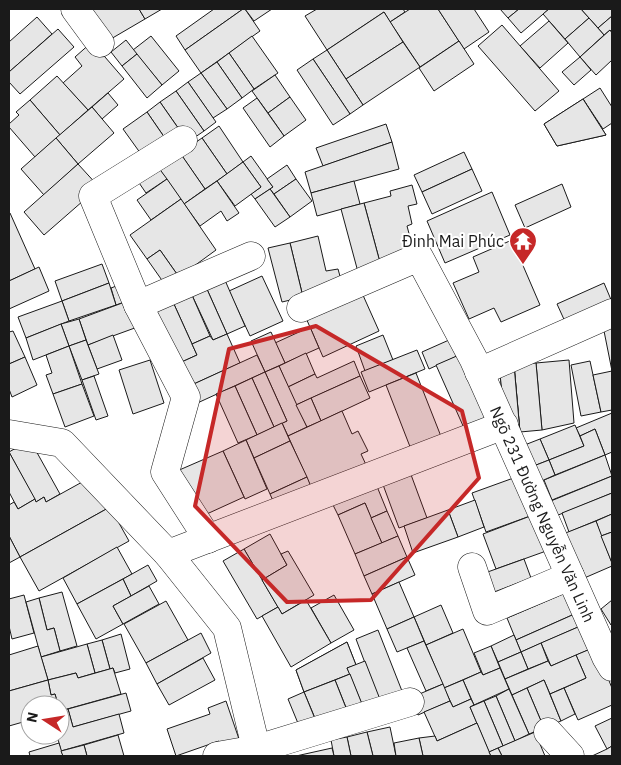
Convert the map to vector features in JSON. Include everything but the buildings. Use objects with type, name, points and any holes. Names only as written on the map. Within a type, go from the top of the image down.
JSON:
[{"type":"street","points":[[75,9],[100,43]]},
{"type":"street","points":[[183,140],[93,196],[138,305],[186,396],[165,472],[208,539]]},
{"type":"street","points":[[138,305],[250,256]]},
{"type":"street","name":"Ngõ 231 Đường Nguyễn Văn Linh","points":[[301,308],[420,257],[477,366],[570,576],[606,638],[612,667]]},
{"type":"street","points":[[477,366],[612,313]]},
{"type":"street","points":[[168,554],[504,425]]},
{"type":"street","points":[[9,434],[62,443],[168,554],[227,628],[258,753]]},
{"type":"street","points":[[472,567],[487,611],[570,576]]},
{"type":"street","points":[[217,756],[258,753],[410,702]]},
{"type":"street","points":[[548,732],[570,756]]},
{"type":"highlighted area","points":[[316,326],[462,411],[479,478],[371,600],[287,602],[195,506],[229,349]]},
{"type":"place","name":"Đinh Mai Phúc","points":[[523,265]]}]
